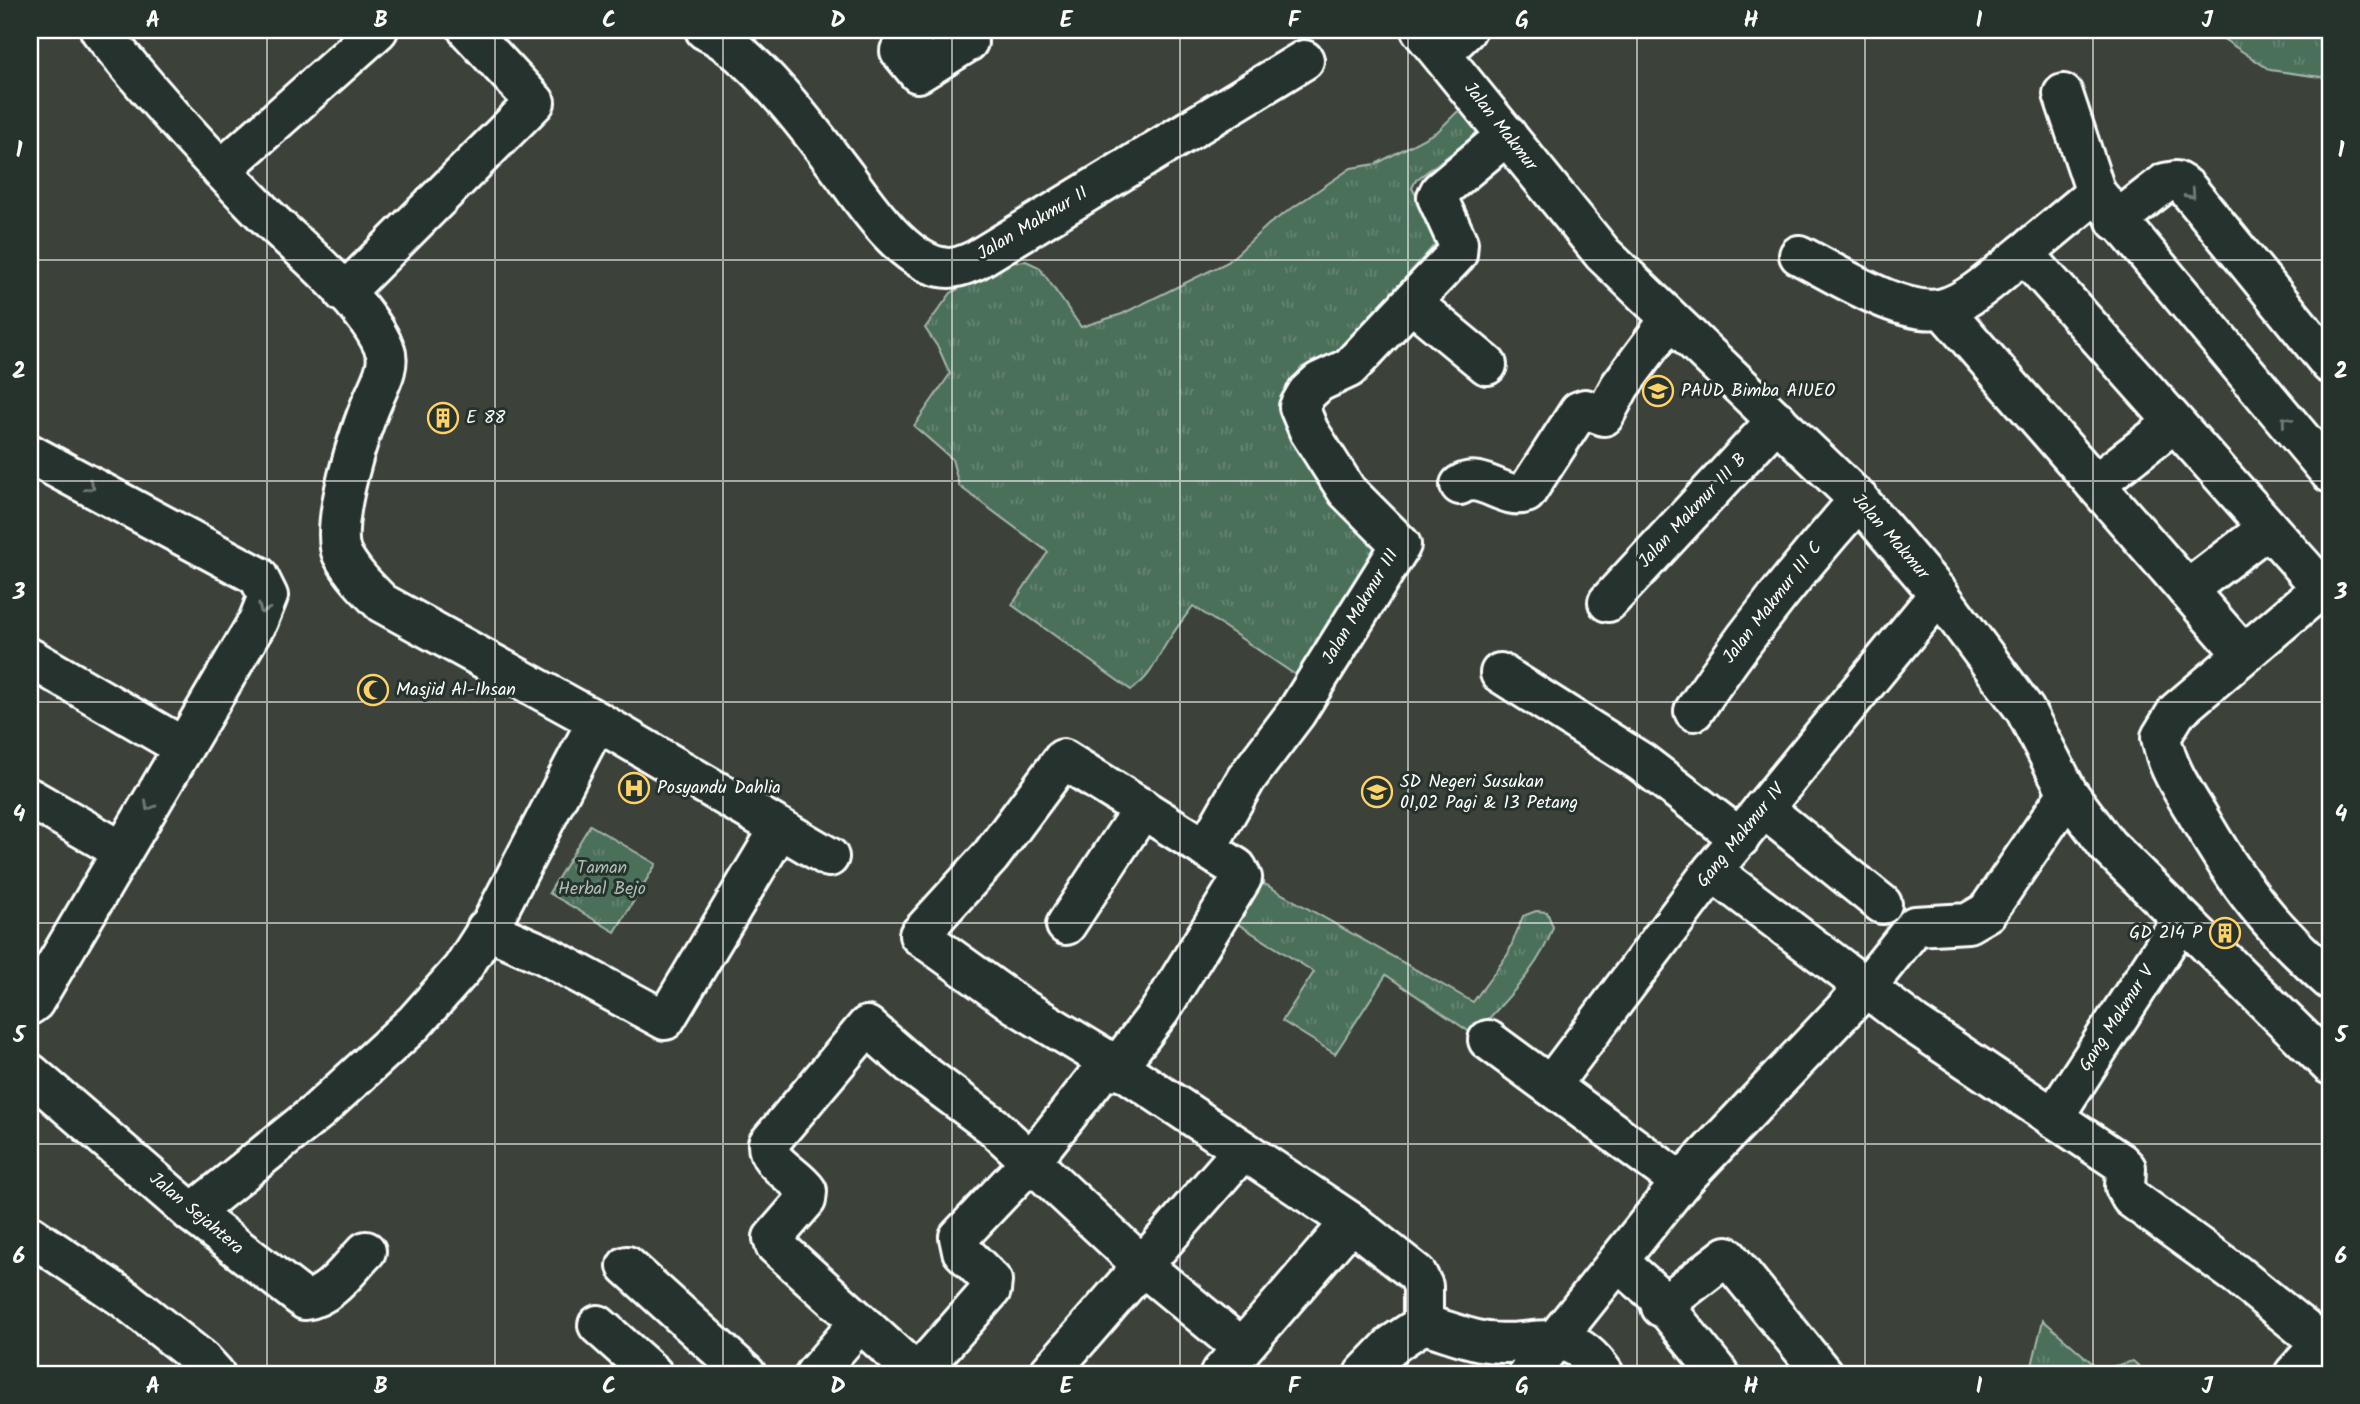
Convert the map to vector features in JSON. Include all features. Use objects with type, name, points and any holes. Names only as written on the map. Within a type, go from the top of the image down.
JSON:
[{"type":"street","points":[[100,30],[136,76],[221,170],[344,293],[369,322],[386,353],[386,368],[361,429],[344,484],[341,551],[359,581],[382,603],[597,721],[829,857]]},
{"type":"street","points":[[221,170],[379,30]]},
{"type":"street","points":[[344,293],[535,102],[468,30]]},
{"type":"street","name":"Jalan Makmur II","points":[[705,30],[740,50],[881,223],[908,249],[931,265],[943,268],[956,268],[976,260],[1304,60]]},
{"type":"street","points":[[912,30],[911,38],[900,51],[917,73],[968,42],[966,30]]},
{"type":"street","name":"Jalan Makmur","points":[[1443,38],[1507,135],[1603,254],[1859,500],[1939,594],[2025,710],[2068,793],[2107,845],[2181,921],[2330,1065]]},
{"type":"street","points":[[2063,94],[2106,207],[2330,473]]},
{"type":"street","name":"Jalan Makmur III","points":[[1206,849],[1246,779],[1296,713],[1401,545],[1347,491],[1309,432],[1299,407],[1307,393],[1319,383],[1349,368],[1457,254],[1458,243],[1438,205],[1440,191],[1507,135]]},
{"type":"street","points":[[1799,256],[1895,302],[1920,309],[1943,309],[1961,301],[2024,253],[2106,207],[2176,181],[2186,187],[2330,364]]},
{"type":"street","points":[[2024,253],[2268,528],[2326,584],[2242,654],[2167,723],[2161,737],[2164,752],[2231,874],[2255,906],[2330,980]]},
{"type":"street","points":[[1412,303],[1487,365]]},
{"type":"street","points":[[1943,309],[2242,654]]},
{"type":"street","points":[[1460,485],[1473,480],[1514,494],[1526,493],[1579,411],[1585,409],[1604,416],[1620,386],[1670,319]]},
{"type":"street","name":"Jalan Makmur III B","points":[[1608,602],[1777,420]]},
{"type":"street","points":[[2095,484],[2174,423]]},
{"type":"street","points":[[30,454],[258,576],[268,596],[257,621],[30,1005]]},
{"type":"street","name":"Jalan Makmur III C","points":[[1693,711],[1735,649],[1773,605],[1789,578],[1859,500]]},
{"type":"street","points":[[2187,590],[2268,528]]},
{"type":"street","name":"Gang Makmur IV","points":[[1551,1085],[1712,871],[1939,594]]},
{"type":"street","points":[[30,659],[183,747]]},
{"type":"street","points":[[1500,673],[1641,762],[1740,838]]},
{"type":"street","points":[[192,1213],[317,1112],[414,1023],[462,969],[597,721]]},
{"type":"street","points":[[1351,1222],[1231,1361],[1144,1267],[1030,1162],[993,1126],[915,1068],[867,1026],[768,1144],[767,1151],[807,1191],[806,1200],[777,1230],[773,1238],[775,1245],[917,1374],[991,1290],[992,1281],[962,1251],[960,1237],[1030,1162],[1098,1076],[1117,1066],[1160,1011],[1242,878],[1242,872],[1063,759],[990,857],[919,935],[1015,1004],[1117,1066],[1351,1222],[1417,1274],[1423,1286],[1423,1324]]},
{"type":"street","points":[[1528,1374],[1681,1182],[1867,986],[1914,926],[1968,923],[1987,912],[2068,793]]},
{"type":"street","points":[[30,797],[122,851]]},
{"type":"street","points":[[1066,925],[1143,808]]},
{"type":"street","points":[[1763,808],[1882,904]]},
{"type":"street","points":[[486,929],[543,954],[665,1020],[780,828]]},
{"type":"street","points":[[1712,871],[1867,986],[1913,1024],[2120,1162],[2126,1168],[2125,1187],[2132,1198],[2326,1339],[2294,1374]]},
{"type":"street","name":"Gang Makmur V","points":[[2053,1118],[2181,921]]},
{"type":"street","points":[[1488,1040],[1681,1182]]},
{"type":"street","name":"Jalan Sejahtera","points":[[30,1073],[192,1213],[305,1300],[315,1298],[328,1289],[366,1251]]},
{"type":"street","points":[[1048,1374],[1144,1267],[1242,1151]]},
{"type":"street","points":[[30,1235],[125,1299],[202,1360],[215,1374]]},
{"type":"street","points":[[1661,1307],[1727,1256],[1823,1374]]},
{"type":"street","points":[[1618,1261],[1653,1292],[1661,1307],[1719,1374]]},
{"type":"street","points":[[626,1266],[746,1374]]},
{"type":"street","points":[[815,1374],[859,1323]]},
{"type":"street","points":[[1364,1374],[1392,1344],[1411,1329],[1423,1324],[1480,1341],[1555,1339],[1592,1356],[1604,1374]]},
{"type":"street","points":[[598,1325],[653,1374]]},
{"type":"green space","points":[[2210,30],[2330,30],[2330,81],[2327,78],[2270,70]]},
{"type":"green space","points":[[1470,107],[1480,132],[1416,180],[1412,188],[1434,228],[1436,243],[1342,351],[1302,367],[1284,392],[1282,403],[1378,545],[1303,680],[1193,606],[1150,672],[1131,690],[1012,605],[1048,552],[959,486],[952,459],[914,426],[950,374],[939,349],[925,328],[951,293],[1005,263],[1026,261],[1039,267],[1081,327],[1122,314],[1228,262],[1269,224],[1351,168],[1376,164],[1438,131],[1457,112]]},
{"type":"green space","name":"Taman Herbal Bejo","points":[[590,825],[656,864],[615,932],[549,893]]},
{"type":"green space","points":[[1254,878],[1473,1002],[1508,954],[1523,916],[1536,911],[1547,912],[1553,927],[1530,971],[1474,1035],[1386,975],[1335,1054],[1282,1021],[1314,972],[1230,919]]},
{"type":"green space","points":[[2043,1320],[2100,1370],[2133,1361],[2148,1374],[2030,1374]]},
{"type":"place","name":"PAUD Bimba AIUEO","points":[[1658,391]]},
{"type":"place","name":"E 88","points":[[443,418]]},
{"type":"place","name":"Masjid Al-Ihsan","points":[[373,690]]},
{"type":"place","name":"Posyandu Dahlia","points":[[634,788]]},
{"type":"place","name":"SD Negeri Susukan 01,02 Pagi & 13 Petang","points":[[1377,792]]},
{"type":"place","name":"GD 214 P","points":[[2225,933]]}]
